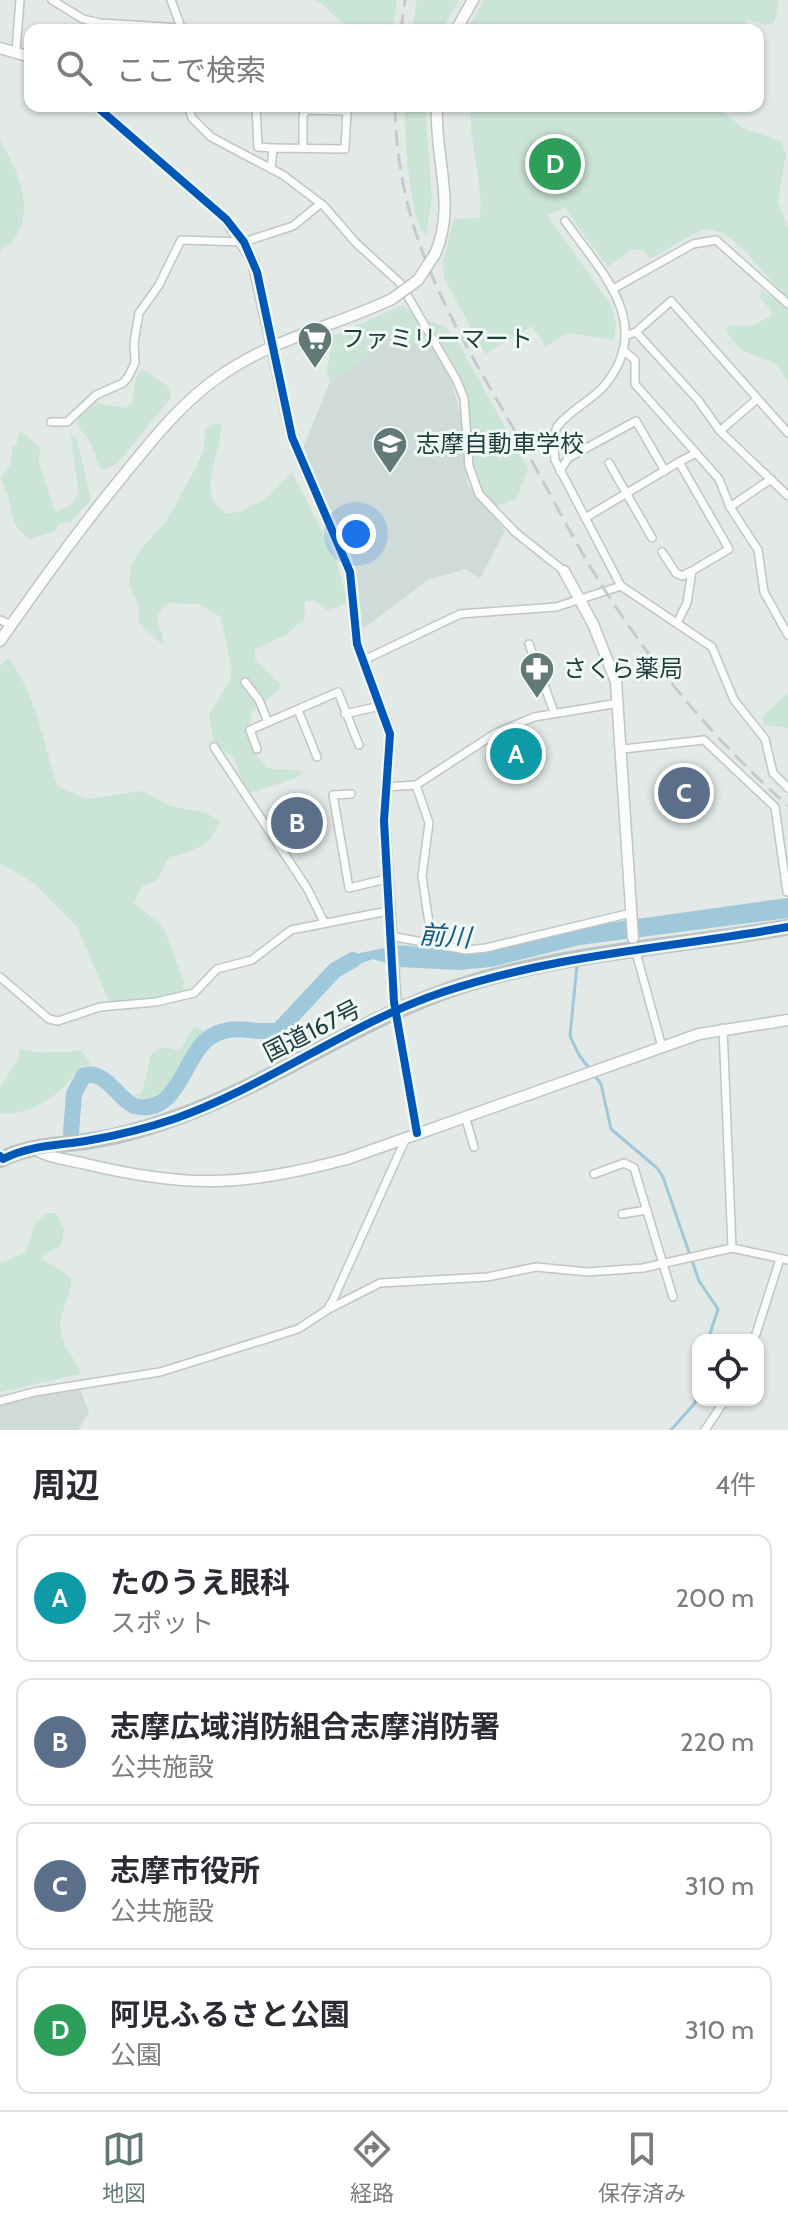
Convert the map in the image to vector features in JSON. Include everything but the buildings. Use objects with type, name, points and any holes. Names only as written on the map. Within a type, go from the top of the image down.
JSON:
[{"type":"highway","name":"国道167号","points":[[1,1158],[32,1147],[90,1141],[204,1108],[396,1010],[481,981],[634,943],[788,927]]},
{"type":"street","points":[[16,51],[20,0]]},
{"type":"street","points":[[52,0],[93,24]]},
{"type":"street","points":[[171,0],[180,24]]},
{"type":"street","points":[[459,24],[473,0]]},
{"type":"street","points":[[0,48],[24,54]]},
{"type":"street","points":[[103,112],[211,205],[244,242],[257,272],[300,462],[350,572],[362,661],[390,734],[385,787],[388,911],[396,1010],[417,1133]]},
{"type":"street","points":[[190,112],[211,137],[271,169],[320,204],[400,283],[464,398],[469,466],[479,494],[515,532],[564,571],[580,600],[611,665],[620,703],[634,943],[662,1047]]},
{"type":"street","points":[[256,112],[258,147],[345,149],[347,112]]},
{"type":"street","points":[[303,148],[305,112]]},
{"type":"street","points":[[0,641],[36,586],[145,448],[208,385],[274,345],[392,299],[418,280],[435,254],[446,214],[437,142],[437,112]]},
{"type":"street","points":[[271,169],[273,148]]},
{"type":"street","points":[[51,422],[67,422],[96,395],[123,383],[128,377],[135,363],[139,313],[159,285],[181,240],[244,242],[293,226],[320,204]]},
{"type":"street","points":[[565,221],[613,289],[623,309],[625,336],[616,368],[600,391],[557,427],[553,451],[560,471],[621,586],[712,647],[734,700],[765,739],[773,773],[788,788]]},
{"type":"street","points":[[613,289],[693,244],[716,240],[788,304]]},
{"type":"street","points":[[625,336],[636,332],[671,301],[788,433]]},
{"type":"street","points":[[636,332],[698,400],[720,431],[788,496]]},
{"type":"street","points":[[623,350],[635,360],[635,384],[719,479],[730,507],[758,550],[764,592],[788,635]]},
{"type":"street","points":[[720,431],[757,399]]},
{"type":"street","points":[[560,471],[568,458],[636,421],[665,471]]},
{"type":"street","points":[[585,518],[696,453]]},
{"type":"street","points":[[662,552],[676,573],[682,576],[729,549],[679,462]]},
{"type":"street","points":[[609,463],[652,538]]},
{"type":"street","points":[[730,507],[771,479]]},
{"type":"street","points":[[677,623],[687,603],[692,571]]},
{"type":"street","points":[[362,661],[460,614],[536,610],[621,586]]},
{"type":"street","points":[[776,615],[788,615]]},
{"type":"street","points":[[0,620],[12,625]]},
{"type":"street","points":[[529,644],[554,712]]},
{"type":"street","points":[[245,682],[268,722]]},
{"type":"street","points":[[257,749],[250,730],[338,692],[359,745]]},
{"type":"street","points":[[385,787],[416,785],[496,733],[554,712],[620,703]]},
{"type":"street","points":[[345,714],[380,706]]},
{"type":"street","points":[[298,710],[317,757]]},
{"type":"street","points":[[623,749],[704,740],[775,807],[787,892]]},
{"type":"street","points":[[214,747],[307,888],[324,922]]},
{"type":"street","points":[[416,785],[429,823],[422,876],[432,943]]},
{"type":"street","points":[[351,794],[333,795],[349,888],[386,879]]},
{"type":"street","points":[[0,977],[49,1019],[58,1021],[100,1007],[156,1002],[194,993],[217,969],[252,960],[291,930],[324,922],[347,922],[388,911]]},
{"type":"street","points":[[391,938],[466,950],[632,915]]},
{"type":"street","points":[[32,1147],[37,1152],[126,1174],[176,1182],[216,1183],[291,1174],[347,1159],[595,1070],[723,1028],[788,1020]]},
{"type":"street","points":[[723,1028],[732,1248]]},
{"type":"street","points":[[465,1116],[474,1147]]},
{"type":"street","points":[[327,1310],[406,1138]]},
{"type":"street","points":[[594,1174],[629,1165],[634,1168],[673,1297]]},
{"type":"street","points":[[622,1214],[647,1210]]},
{"type":"street","points":[[0,1401],[34,1392],[160,1372],[204,1360],[298,1329],[380,1283],[487,1277],[536,1267],[588,1272],[665,1264],[732,1248],[784,1260],[756,1334]]},
{"type":"street","points":[[705,1430],[721,1406]]},
{"type":"shaded area","name":"志摩自動車学校","points":[[404,330],[410,344],[429,343],[449,375],[460,412],[468,485],[505,531],[480,578],[465,569],[428,580],[363,629],[357,575],[350,550],[304,456],[304,445],[330,382],[366,359],[372,343],[384,332]]},
{"type":"shaded area","points":[[79,1386],[89,1413],[78,1430],[0,1430],[0,1404]]},
{"type":"green space","points":[[313,0],[397,0],[393,24],[346,24]]},
{"type":"green space","points":[[417,0],[459,0],[445,24],[413,24]]},
{"type":"green space","points":[[484,0],[779,0],[774,23],[764,25],[748,19],[744,24],[470,24]]},
{"type":"green space","points":[[404,112],[425,112],[432,199],[426,235],[415,212]]},
{"type":"green space","points":[[471,112],[723,112],[744,129],[781,141],[786,153],[778,202],[788,228],[788,297],[735,242],[711,229],[700,231],[650,259],[644,251],[632,249],[608,267],[566,207],[547,215],[611,305],[616,324],[614,340],[567,333],[546,347],[532,326],[485,354],[444,278],[443,262],[454,219],[480,218],[480,190]]},
{"type":"green space","points":[[0,140],[22,188],[24,214],[13,241],[0,252]]},
{"type":"green space","points":[[761,290],[788,308],[788,382],[775,363],[741,350],[725,330],[730,325],[752,326],[771,316],[772,311],[760,298]]},
{"type":"green space","points":[[403,305],[415,316],[444,326],[458,342],[528,469],[516,499],[497,506],[483,491],[476,472],[461,381],[451,360],[434,342],[410,344],[404,330],[383,334],[363,361],[330,382],[327,370],[333,336]]},
{"type":"green space","points":[[142,369],[169,387],[171,397],[117,464],[101,470],[91,443],[77,425],[80,415],[97,403],[124,408],[132,403],[136,377]]},
{"type":"green space","points":[[213,423],[221,425],[210,485],[217,506],[227,513],[239,512],[265,499],[292,472],[336,559],[348,603],[327,610],[314,600],[305,601],[304,619],[286,635],[255,649],[255,659],[280,684],[279,690],[252,711],[247,735],[254,753],[267,768],[304,771],[295,778],[250,793],[243,785],[234,757],[214,744],[209,715],[230,680],[232,670],[221,617],[200,604],[170,603],[158,619],[163,645],[139,623],[139,608],[129,584],[131,566],[141,549],[165,523],[196,468],[203,451],[206,428]]},
{"type":"green space","points":[[19,430],[40,447],[39,463],[55,512],[71,505],[79,492],[70,433],[77,440],[91,499],[72,521],[59,524],[55,531],[29,539],[16,524],[1,477],[11,465],[12,447],[17,444]]},
{"type":"green space","points":[[8,658],[33,703],[57,786],[88,799],[142,791],[170,806],[206,813],[219,820],[207,841],[193,850],[169,857],[157,880],[142,886],[133,903],[163,926],[184,982],[182,993],[112,1008],[77,927],[35,884],[0,863],[0,666]]},
{"type":"green space","points":[[788,693],[788,728],[763,725],[763,716]]},
{"type":"green space","points":[[194,1026],[203,1031],[203,1036],[172,1086],[146,1100],[134,1095],[142,1093],[151,1054],[162,1047],[180,1051]]},
{"type":"green space","points":[[20,1049],[38,1053],[81,1051],[92,1064],[79,1067],[64,1086],[35,1107],[0,1113],[0,1087],[18,1060]]},
{"type":"green space","points":[[46,1213],[56,1213],[64,1231],[61,1246],[41,1259],[71,1277],[60,1326],[64,1344],[80,1374],[0,1392],[0,1263],[26,1252],[35,1224]]},
{"type":"water","points":[[788,898],[788,918],[580,945],[491,967],[459,970],[398,967],[373,959],[338,972],[334,966],[347,956],[397,945],[478,952],[608,923]]},
{"type":"waterway","name":"前川","points":[[71,1132],[74,1094],[84,1075],[99,1076],[134,1106],[149,1107],[162,1102],[179,1082],[202,1044],[212,1036],[237,1029],[279,1030],[335,970],[353,960]]},
{"type":"waterway","points":[[577,965],[570,1036],[579,1055],[601,1084],[611,1129],[657,1168],[663,1177],[699,1281],[718,1309],[710,1334]]},
{"type":"waterway","points":[[671,1430],[692,1406]]},
{"type":"railway","points":[[402,24],[405,0]]},
{"type":"railway","points":[[395,112],[398,155],[407,201],[436,285],[455,325],[575,540],[628,624],[669,680],[738,758],[788,806]]},
{"type":"cycle path","points":[[103,112],[226,219],[244,242],[257,272],[292,437],[350,572],[357,644],[390,734],[384,821],[394,1002],[417,1133]]},
{"type":"cycle path","points":[[0,1156],[3,1159],[36,1148],[112,1136],[174,1119],[242,1090],[408,1005],[486,979],[571,960],[788,927]]},
{"type":"place","name":"阿児ふるさと公園","points":[[555,164]]},
{"type":"place","name":"ファミリーマート","points":[[315,370]]},
{"type":"place","name":"志摩自動車学校","points":[[390,475]]},
{"type":"place","name":"さくら薬局","points":[[537,700]]},
{"type":"place","name":"たのうえ眼科","points":[[516,754]]},
{"type":"place","name":"志摩市役所","points":[[684,793]]},
{"type":"place","name":"志摩広域消防組合志摩消防署","points":[[297,823]]}]
